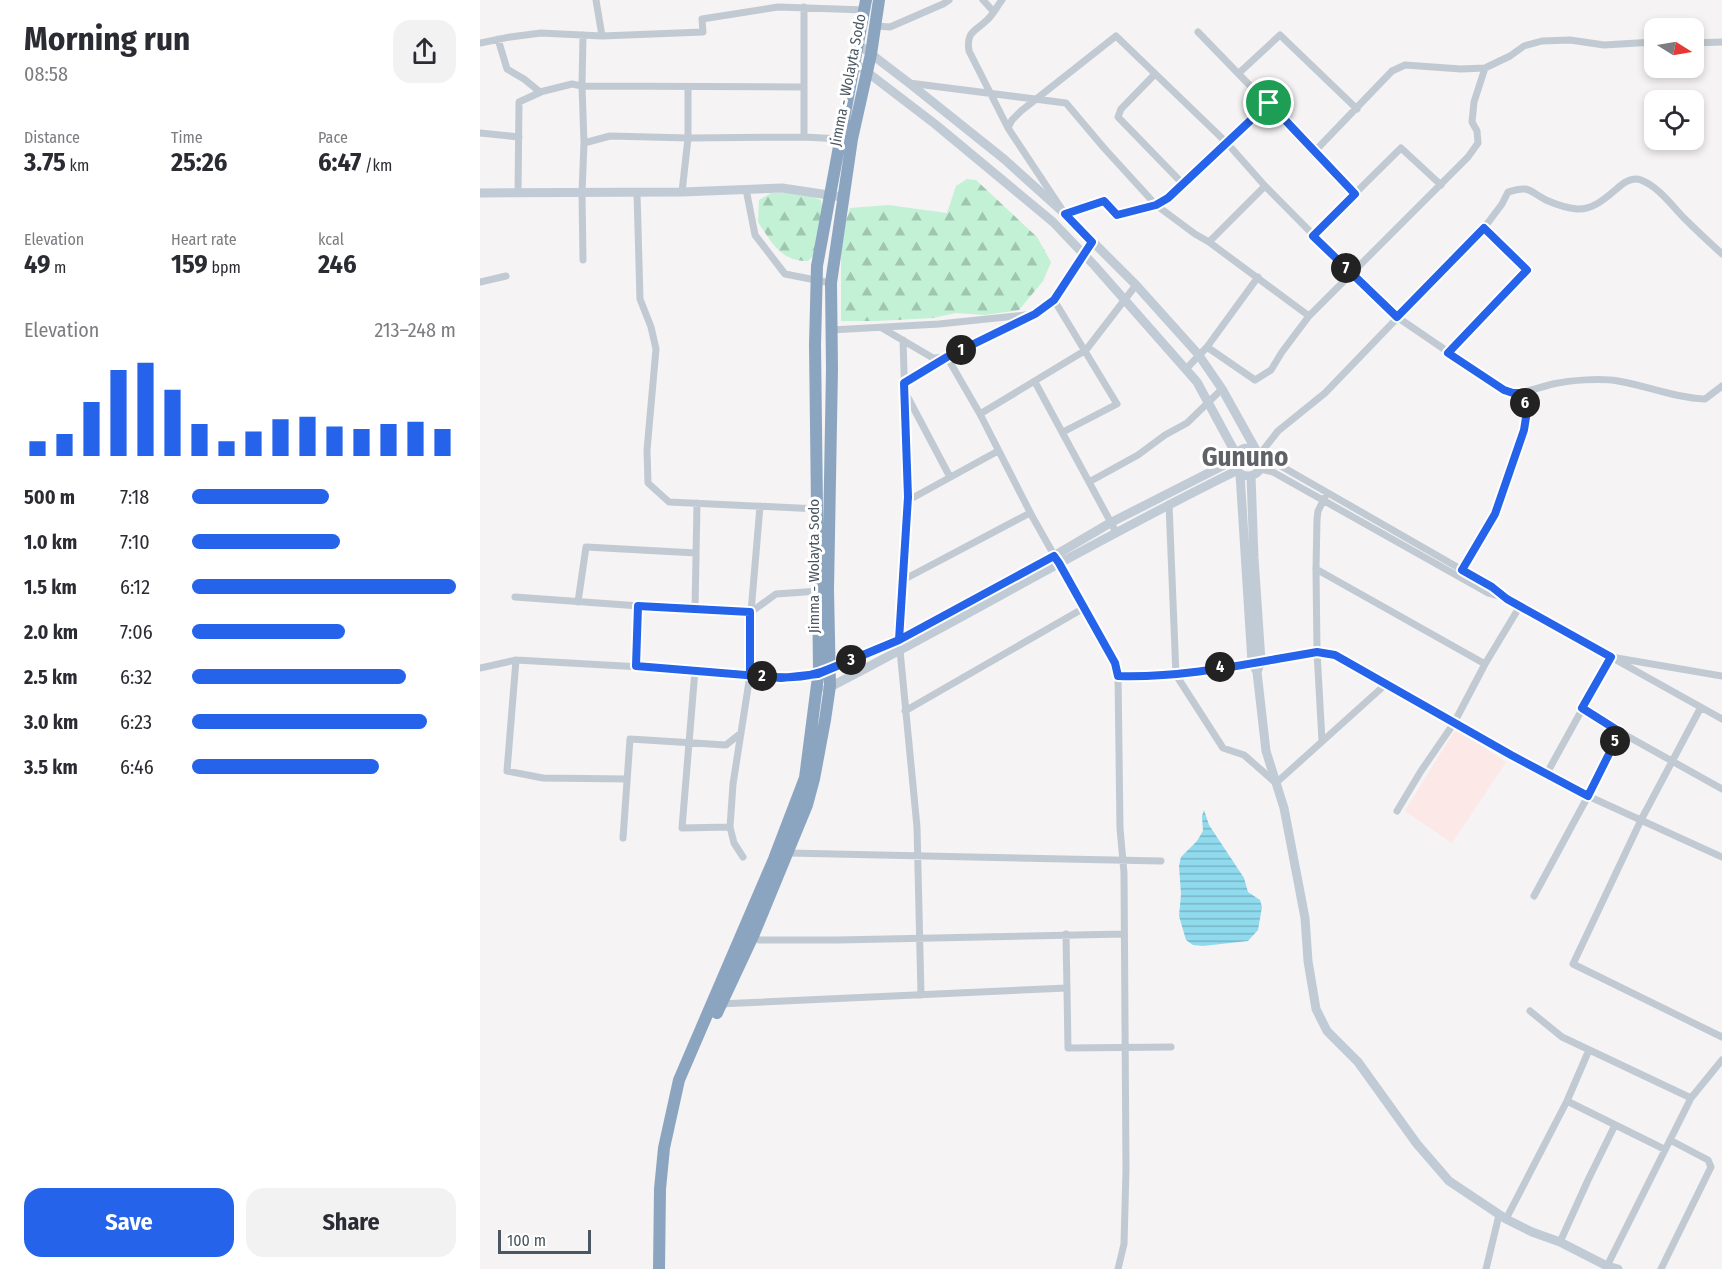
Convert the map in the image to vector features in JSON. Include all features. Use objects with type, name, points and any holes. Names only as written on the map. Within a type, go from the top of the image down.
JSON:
[{"type":"highway","name":"Jimma - Wolayta Sodo","points":[[846,139],[871,54],[876,26],[872,5]]},
{"type":"highway","name":"Jimma - Wolayta Sodo","points":[[659,1269],[660,1189],[664,1148],[679,1080],[716,1004],[753,936],[807,805],[814,779],[830,686],[824,672],[823,509],[815,345],[816,280],[817,266],[836,196],[846,139],[854,63],[858,44],[872,5]]},
{"type":"highway","name":"Jimma - Wolayta Sodo","points":[[823,509],[832,369],[831,283],[836,196]]},
{"type":"highway","name":"Jimma - Wolayta Sodo","points":[[716,1004],[805,778],[815,694],[824,672]]},
{"type":"main road","points":[[858,44],[1004,159],[1065,214],[1136,285],[1198,354],[1222,389],[1262,459],[1260,470],[1251,476]]},
{"type":"main road","points":[[854,63],[935,124],[1053,222],[1197,382],[1235,457],[1250,557]]},
{"type":"main road","points":[[480,193],[637,193],[782,188],[836,196]]},
{"type":"main road","points":[[1056,560],[1110,523],[1235,457],[1245,448],[1258,452]]},
{"type":"main road","points":[[815,694],[1056,560],[1238,472],[1251,476]]},
{"type":"main road","points":[[1251,476],[1252,605],[1266,751],[1284,808],[1303,907],[1308,961],[1316,1009],[1327,1031],[1358,1062],[1417,1144],[1449,1181],[1503,1217],[1618,1269]]},
{"type":"main road","points":[[824,672],[900,645]]},
{"type":"street","points":[[596,0],[602,36]]},
{"type":"street","points":[[876,26],[890,27],[949,0]]},
{"type":"street","points":[[983,0],[993,11]]},
{"type":"street","points":[[1002,0],[989,19],[972,31],[968,42],[969,51],[1008,128],[1065,214],[1104,201],[1117,215],[1156,205],[1184,185],[1269,103]]},
{"type":"street","points":[[480,43],[542,33],[602,36],[702,32],[702,19],[778,4],[804,7],[872,5]]},
{"type":"street","points":[[804,7],[804,137]]},
{"type":"street","points":[[1198,32],[1355,194]]},
{"type":"street","points":[[583,35],[583,261]]},
{"type":"street","points":[[1239,73],[1280,35],[1357,109]]},
{"type":"street","points":[[1008,128],[1012,120],[1035,99],[1116,36],[1227,143],[1313,236],[1397,317],[1504,390],[1523,393],[1552,384],[1617,380],[1684,398],[1705,399],[1722,386]]},
{"type":"street","points":[[498,39],[507,69],[541,92]]},
{"type":"street","points":[[1315,151],[1392,71],[1405,65],[1461,69],[1485,68],[1510,56],[1524,46],[1542,41],[1570,40],[1604,45],[1644,43]]},
{"type":"street","points":[[1704,43],[1722,42]]},
{"type":"street","points":[[1207,347],[1255,380],[1271,370],[1309,316],[1441,185],[1478,143],[1477,131],[1472,122],[1474,102],[1485,68]]},
{"type":"street","points":[[1155,75],[1121,109],[1118,117],[1184,185]]},
{"type":"street","points":[[909,83],[1066,103],[1156,205],[1309,316]]},
{"type":"street","points":[[518,193],[519,102],[541,92],[572,84],[582,86],[804,87]]},
{"type":"street","points":[[682,192],[688,138],[688,87]]},
{"type":"street","points":[[480,133],[519,137]]},
{"type":"street","points":[[584,143],[610,136],[846,139]]},
{"type":"street","points":[[1313,236],[1401,148],[1441,185]]},
{"type":"street","points":[[1507,599],[1488,593],[1325,497],[1258,452],[1278,431],[1325,393],[1484,228],[1508,192],[1527,189],[1546,200],[1567,207],[1584,209],[1607,198],[1627,181],[1641,180],[1656,190],[1722,254]]},
{"type":"street","points":[[1209,242],[1265,186]]},
{"type":"street","points":[[746,189],[755,235],[785,274],[831,283]]},
{"type":"street","points":[[637,193],[640,299],[651,327],[656,349],[647,450],[648,483],[669,502],[823,509]]},
{"type":"street","points":[[1448,353],[1527,270],[1484,228]]},
{"type":"street","points":[[904,386],[947,357],[1035,314],[1054,300],[1092,242]]},
{"type":"street","points":[[480,282],[506,276]]},
{"type":"street","points":[[1186,369],[1207,347],[1258,277]]},
{"type":"street","points":[[980,414],[1086,350],[1136,285]]},
{"type":"street","points":[[1054,300],[1117,404],[1063,432]]},
{"type":"street","points":[[831,330],[939,324],[1035,314]]},
{"type":"street","points":[[882,328],[933,358],[947,357]]},
{"type":"street","points":[[903,340],[907,501],[900,645],[917,827],[921,994]]},
{"type":"street","points":[[947,357],[980,414],[1030,513],[1115,663],[1118,676],[1125,1049],[1124,1244],[1118,1269]]},
{"type":"street","points":[[1035,382],[1116,532]]},
{"type":"street","points":[[904,386],[950,477]]},
{"type":"street","points":[[1089,482],[1137,455],[1186,423],[1222,389]]},
{"type":"street","points":[[1462,570],[1495,514],[1517,451],[1527,411],[1523,393]]},
{"type":"street","points":[[907,501],[998,451]]},
{"type":"street","points":[[1260,470],[1273,472],[1325,497],[1462,570],[1492,587],[1507,599],[1722,719]]},
{"type":"street","points":[[1322,741],[1317,652],[1316,569],[1318,511],[1325,497]]},
{"type":"street","points":[[695,610],[697,503]]},
{"type":"street","points":[[1169,504],[1176,675],[1224,748],[1244,755],[1276,783],[1386,684]]},
{"type":"street","points":[[743,857],[734,843],[730,827],[733,784],[750,675],[750,612],[760,506]]},
{"type":"street","points":[[903,580],[1030,513]]},
{"type":"street","points":[[578,602],[586,548],[696,553]]},
{"type":"street","points":[[1316,569],[1485,664]]},
{"type":"street","points":[[516,597],[750,612],[776,594],[823,591]]},
{"type":"street","points":[[636,666],[638,606]]},
{"type":"street","points":[[1397,812],[1421,771],[1454,723],[1485,664],[1520,606]]},
{"type":"street","points":[[905,711],[1084,608]]},
{"type":"street","points":[[1118,676],[1176,675],[1317,652],[1335,655],[1588,796],[1722,857]]},
{"type":"street","points":[[1611,657],[1722,675]]},
{"type":"street","points":[[1547,773],[1611,657]]},
{"type":"street","points":[[480,668],[516,660],[695,670],[781,678],[824,672]]},
{"type":"street","points":[[516,660],[507,771],[543,778],[627,779]]},
{"type":"street","points":[[695,670],[682,828],[730,827]]},
{"type":"street","points":[[1701,707],[1641,820],[1573,964],[1722,1037]]},
{"type":"street","points":[[1582,708],[1671,762],[1722,789]]},
{"type":"street","points":[[1534,896],[1620,732]]},
{"type":"street","points":[[623,838],[630,740],[726,745],[741,733]]},
{"type":"street","points":[[788,853],[1161,861]]},
{"type":"street","points":[[1066,934],[1068,1048],[1171,1047]]},
{"type":"street","points":[[753,936],[759,940],[1124,934]]},
{"type":"street","points":[[716,1004],[1067,988]]},
{"type":"street","points":[[1530,1011],[1562,1037],[1691,1098]]},
{"type":"street","points":[[1486,1269],[1503,1217],[1567,1101],[1589,1050]]},
{"type":"street","points":[[1607,1266],[1691,1098],[1722,1060]]},
{"type":"street","points":[[1567,1101],[1664,1149]]},
{"type":"street","points":[[1560,1242],[1615,1125]]},
{"type":"street","points":[[1661,1269],[1711,1167],[1708,1160],[1670,1140]]},
{"type":"shaded area","points":[[1458,731],[1506,762],[1452,843],[1405,811],[1454,732]]},
{"type":"green space","points":[[967,179],[976,180],[1037,237],[1051,262],[1043,281],[1019,310],[985,315],[956,313],[933,318],[841,321],[841,236],[850,208],[888,205],[947,213],[956,186]]},
{"type":"green space","points":[[771,193],[791,193],[821,200],[823,213],[815,254],[808,261],[790,258],[784,254],[773,244],[758,222],[759,200]]},
{"type":"water","points":[[1204,810],[1209,825],[1244,878],[1248,892],[1260,900],[1262,907],[1258,930],[1248,941],[1203,946],[1193,945],[1186,940],[1179,916],[1181,894],[1179,866],[1181,857],[1197,841],[1203,831]]},
{"type":"district","name":"Gununo","points":[[1245,457]]},
{"type":"route","points":[[1269,103],[1184,185],[1156,205],[1117,215],[1104,201],[1065,214],[1092,242],[1054,300],[1035,314],[947,357],[904,383],[908,497],[899,640],[818,674],[781,678],[636,666],[638,606],[750,612],[750,675],[781,678],[818,674],[829,669],[899,640],[1054,556],[1115,663],[1118,676],[1176,675],[1317,652],[1335,655],[1588,796],[1620,732],[1582,708],[1611,657],[1507,599],[1492,587],[1462,570],[1495,514],[1524,430],[1527,411],[1523,393],[1504,390],[1448,353],[1527,270],[1484,228],[1397,317],[1313,236],[1355,194],[1269,103]]}]
